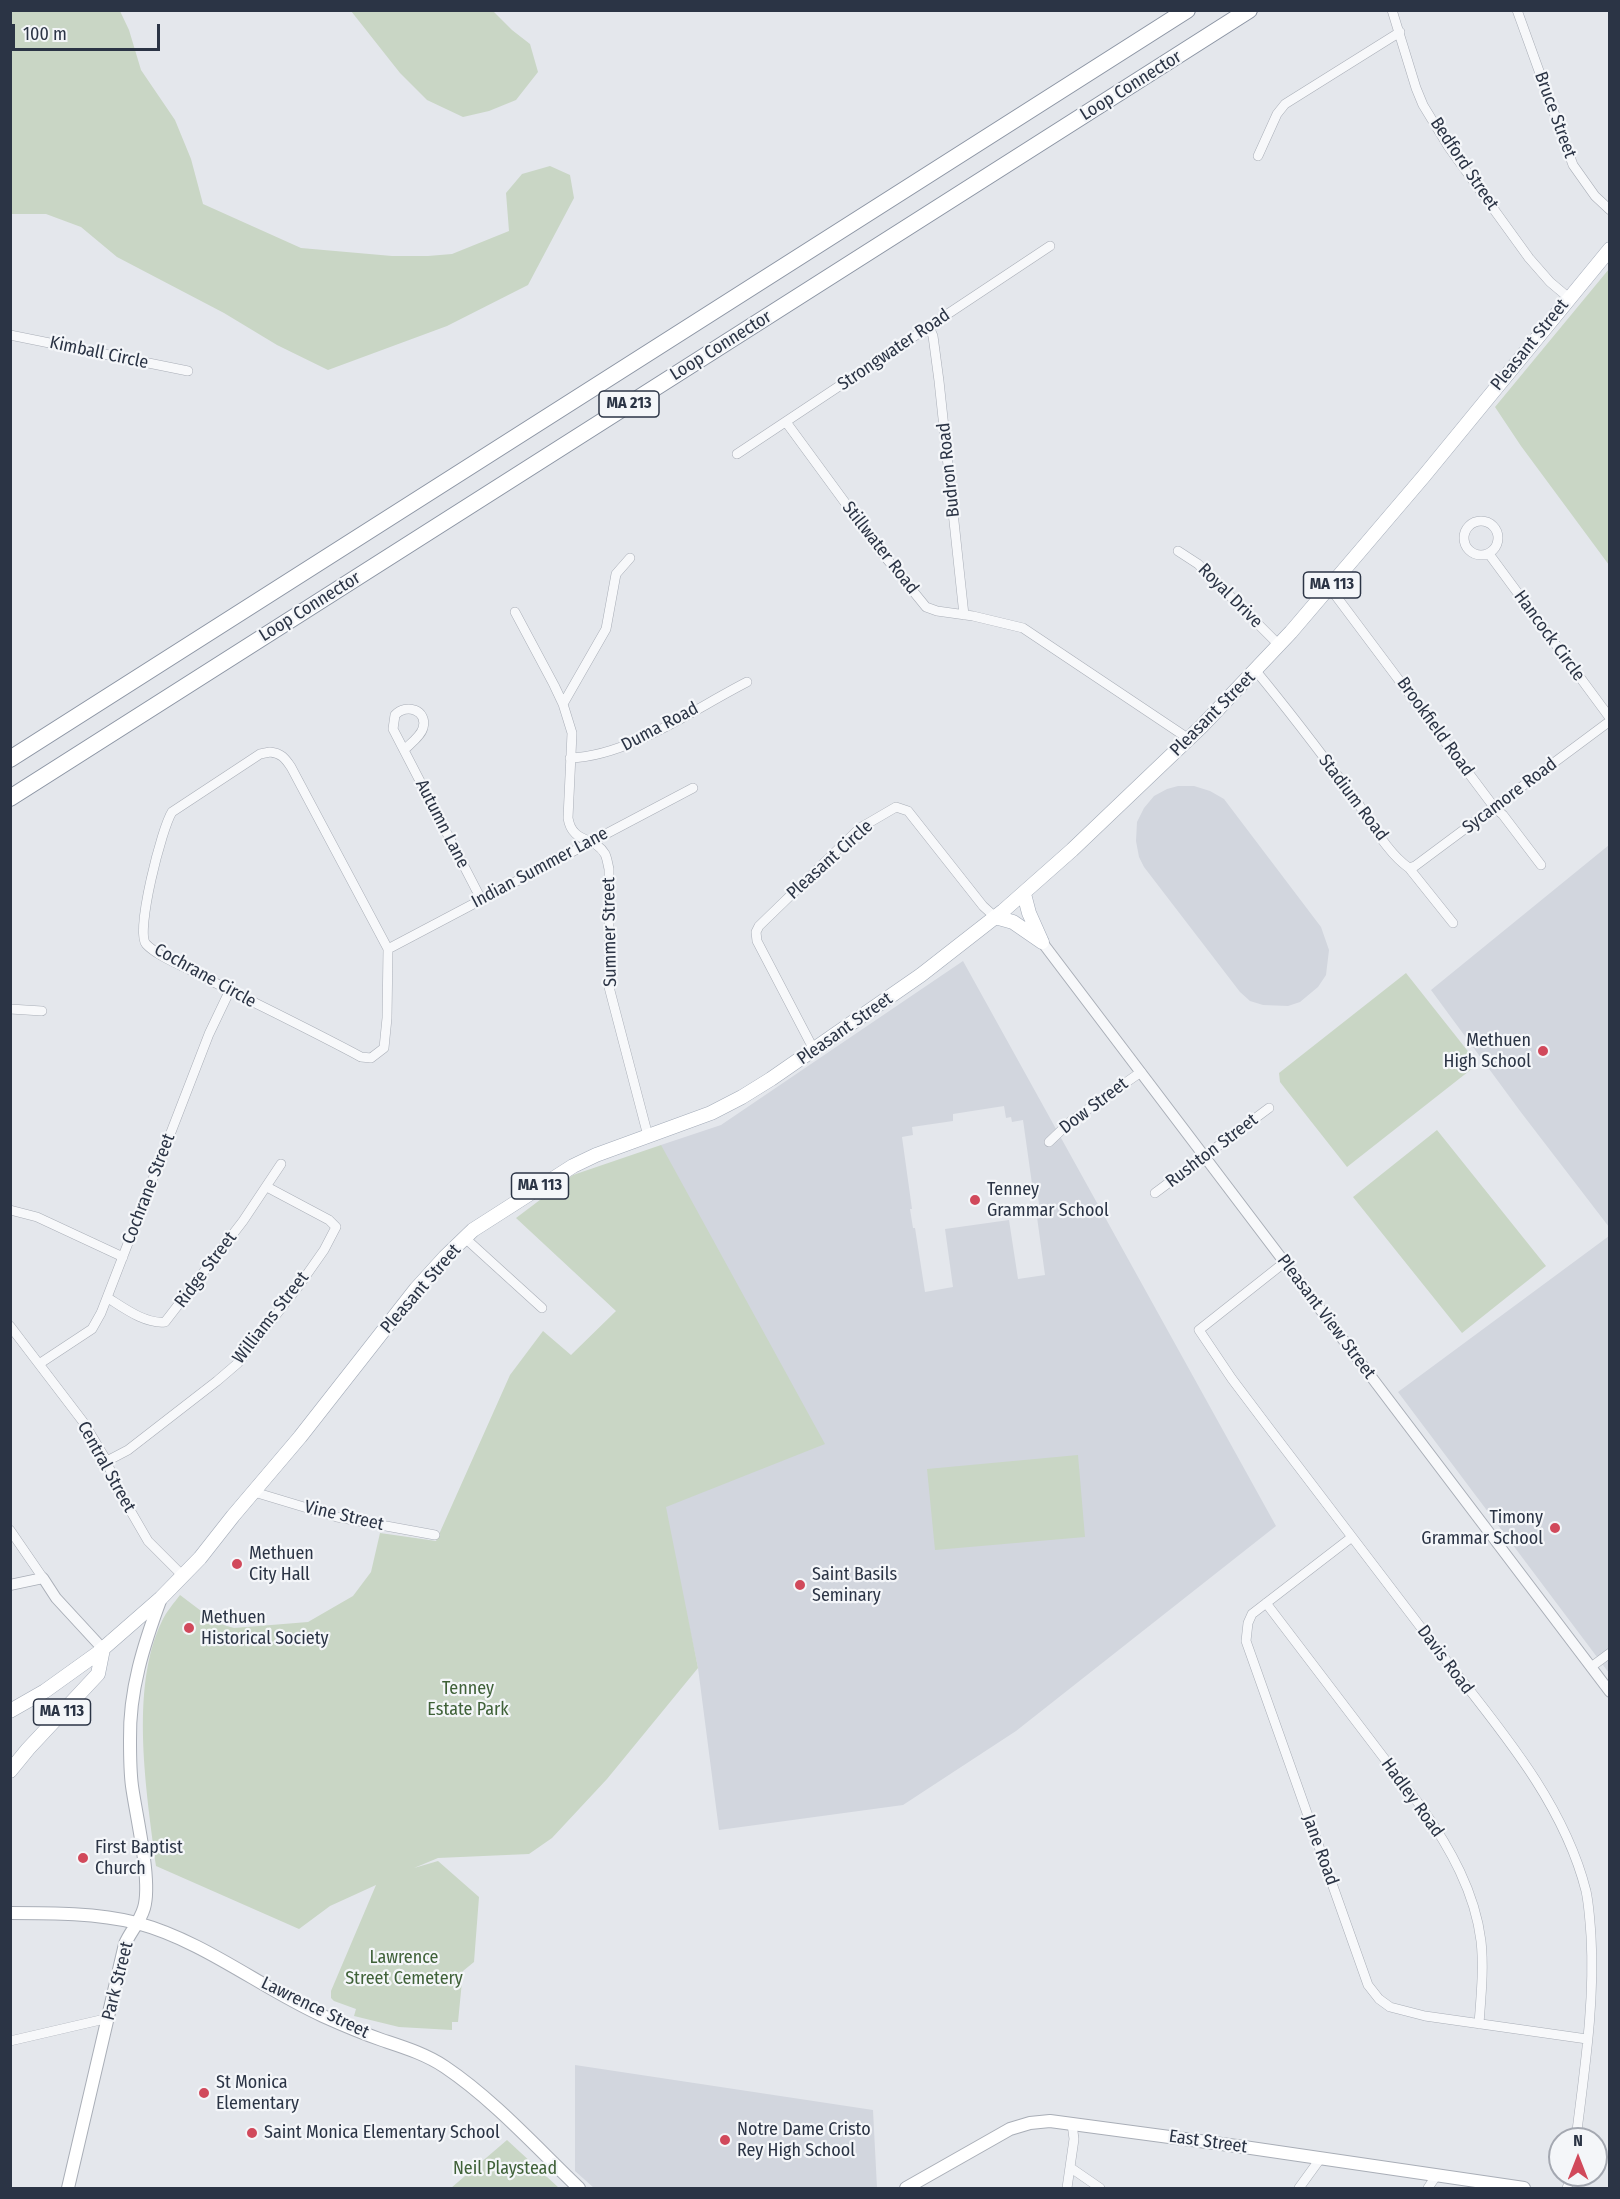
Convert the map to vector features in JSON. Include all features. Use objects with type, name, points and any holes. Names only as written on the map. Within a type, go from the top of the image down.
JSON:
[{"type":"highway","name":"Loop Connector","points":[[10,759],[1187,10]]},
{"type":"highway","name":"Loop Connector","points":[[10,798],[1249,10]]},
{"type":"main road","name":"Pleasant Street","points":[[10,1711],[45,1691],[103,1649],[183,1576],[322,1411],[416,1289],[465,1238],[507,1207],[573,1166],[596,1155],[723,1107],[742,1097],[921,975],[1024,894],[1189,739],[1256,671],[1330,588],[1424,476],[1610,249]]},
{"type":"main road","points":[[1024,894],[1029,913],[1042,942]]},
{"type":"main road","points":[[995,917],[1013,922],[1042,942]]},
{"type":"main road","name":"Park Street","points":[[68,2188],[125,1944],[138,1923],[145,1904],[145,1882],[131,1783],[129,1737],[133,1687],[161,1598]]},
{"type":"main road","name":"MA 113","points":[[10,1771],[98,1674],[103,1649]]},
{"type":"main road","name":"Lawrence Street","points":[[10,1913],[96,1917],[138,1923],[202,1950],[322,2016],[416,2052],[444,2066],[489,2102],[579,2188]]},
{"type":"main road","name":"East Street","points":[[906,2188],[1010,2129],[1030,2123],[1050,2121],[1524,2188]]},
{"type":"street","name":"Bedford Street","points":[[1392,10],[1420,97],[1448,146],[1529,258],[1550,282],[1569,298]]},
{"type":"street","name":"Bruce Street","points":[[1517,10],[1573,165],[1589,189],[1610,210]]},
{"type":"street","points":[[1258,156],[1277,114],[1285,104],[1400,32]]},
{"type":"street","name":"Strongwater Road","points":[[737,454],[1050,246]]},
{"type":"street","name":"Budron Road","points":[[929,327],[933,336],[939,381],[964,615]]},
{"type":"street","name":"Kimball Circle","points":[[10,335],[188,371]]},
{"type":"street","name":"Stillwater Road","points":[[786,422],[926,607],[937,612],[964,615],[1023,628],[1189,739]]},
{"type":"street","name":"Royal Drive","points":[[1178,551],[1198,564],[1279,645]]},
{"type":"street","name":"Hancock Circle","points":[[1489,554],[1610,719]]},
{"type":"street","points":[[564,704],[606,629],[616,574],[630,558]]},
{"type":"street","name":"Brookfield Road","points":[[1330,588],[1494,807],[1503,815],[1542,865]]},
{"type":"street","name":"Summer Street","points":[[515,612],[564,704],[572,733],[569,827],[576,836],[589,841],[605,853],[609,869],[609,987],[648,1136]]},
{"type":"street","name":"Stadium Road","points":[[1256,671],[1353,796],[1385,842],[1453,923]]},
{"type":"street","name":"Duma Road","points":[[570,758],[597,756],[631,744],[747,682]]},
{"type":"street","name":"Sycamore Road","points":[[1409,868],[1415,866],[1610,719]]},
{"type":"street","name":"Autumn Lane","points":[[404,750],[481,899]]},
{"type":"street","name":"Cochrane Circle","points":[[278,753],[291,767],[388,949],[384,1048],[371,1058],[361,1057],[165,956],[146,944],[143,939],[156,855],[166,821],[172,812],[260,754],[278,753]]},
{"type":"street","name":"Indian Summer Lane","points":[[388,949],[693,788]]},
{"type":"street","name":"Pleasant Circle","points":[[814,1050],[757,941],[756,932],[759,926],[860,828],[896,807],[908,811],[982,906],[995,917]]},
{"type":"street","name":"Pleasant View Street","points":[[1042,942],[1610,1692]]},
{"type":"street","name":"Cochrane Street","points":[[39,1364],[92,1329],[108,1298],[209,1034],[230,990]]},
{"type":"street","points":[[10,1009],[42,1011]]},
{"type":"street","name":"Dow Street","points":[[1049,1142],[1071,1122],[1141,1072]]},
{"type":"street","name":"Rushton Street","points":[[1155,1193],[1269,1108]]},
{"type":"street","name":"Ridge Street","points":[[108,1298],[139,1316],[159,1323],[165,1322],[267,1187],[281,1164]]},
{"type":"street","name":"Williams Street","points":[[106,1461],[128,1450],[238,1363],[324,1250],[336,1227],[329,1220],[267,1187]]},
{"type":"street","points":[[10,1210],[37,1217],[123,1257]]},
{"type":"street","points":[[465,1238],[542,1308]]},
{"type":"street","name":"Davis Road","points":[[1285,1262],[1199,1330],[1232,1379],[1509,1743],[1552,1808],[1576,1861],[1586,1892],[1592,1960],[1592,2002],[1577,2127]]},
{"type":"street","name":"Central Street","points":[[10,1326],[84,1423],[148,1541],[183,1576]]},
{"type":"street","name":"Vine Street","points":[[254,1492],[337,1517],[435,1535]]},
{"type":"street","points":[[10,1530],[56,1598],[103,1649]]},
{"type":"street","name":"Jane Road","points":[[1352,1537],[1252,1614],[1248,1623],[1246,1641],[1368,1985],[1379,1999],[1390,2007],[1425,2016],[1587,2038]]},
{"type":"street","points":[[10,1585],[43,1578]]},
{"type":"street","name":"Hadley Road","points":[[1266,1603],[1422,1808],[1442,1836],[1455,1860],[1477,1915],[1481,1942],[1482,1978],[1479,2024]]},
{"type":"street","points":[[1591,1667],[1610,1653]]},
{"type":"street","points":[[10,2041],[109,2018]]},
{"type":"street","points":[[1067,2188],[1074,2139],[1072,2124]]},
{"type":"street","points":[[1299,2188],[1320,2159]]},
{"type":"street","points":[[1071,2168],[1100,2188]]},
{"type":"street","points":[[1428,2188],[1436,2176]]},
{"type":"shaded area","points":[[1178,786],[1194,786],[1224,799],[1321,927],[1329,950],[1326,975],[1318,987],[1300,1002],[1288,1006],[1263,1005],[1250,1001],[1240,992],[1144,867],[1139,857],[1136,841],[1137,822],[1144,808],[1154,796]]},
{"type":"shaded area","name":"Methuen High School","points":[[1609,845],[1609,1227],[1431,990]]},
{"type":"shaded area","points":[[963,961],[1276,1526],[1016,1731],[903,1805],[719,1830],[698,1668],[663,1503],[661,1145],[721,1125]],"holes":[[[1004,1106],[1006,1118],[1011,1117],[1012,1122],[1023,1120],[1033,1191],[1037,1191],[1040,1210],[1036,1210],[1045,1275],[1018,1279],[1009,1220],[945,1229],[953,1287],[925,1292],[910,1209],[912,1209],[902,1137],[913,1135],[912,1127],[953,1121],[953,1114]]]},
{"type":"shaded area","name":"Timony Grammar School","points":[[1609,1236],[1609,1673],[1398,1392]]},
{"type":"shaded area","name":"Notre Dame Cristo Rey High School","points":[[575,2065],[873,2110],[877,2188],[594,2188],[575,2171]]},
{"type":"green space","points":[[11,10],[120,11],[129,30],[141,70],[175,120],[191,159],[203,204],[301,248],[392,256],[452,254],[509,231],[506,193],[522,174],[550,166],[570,175],[574,198],[528,285],[447,326],[328,370],[277,345],[224,313],[117,257],[81,227],[46,214],[11,214]]},
{"type":"green space","points":[[351,11],[493,11],[530,44],[538,72],[516,100],[489,111],[463,117],[427,100],[400,73]]},
{"type":"green space","points":[[1609,269],[1609,565],[1495,407]]},
{"type":"green space","points":[[1406,973],[1478,1064],[1347,1167],[1280,1082],[1279,1073]]},
{"type":"green space","points":[[1437,1130],[1546,1266],[1462,1333],[1353,1197]]},
{"type":"green space","name":"Tenney Estate Park","points":[[661,1145],[825,1444],[666,1507],[698,1668],[607,1779],[552,1838],[529,1854],[438,1858],[414,1868],[438,1861],[479,1897],[474,1962],[463,1971],[458,2022],[452,2022],[452,2030],[399,2027],[354,2016],[356,2009],[334,2001],[331,1998],[331,1991],[376,1885],[330,1906],[299,1929],[156,1866],[148,1807],[143,1742],[143,1709],[152,1648],[164,1618],[180,1595],[217,1623],[234,1628],[308,1622],[353,1596],[371,1572],[380,1533],[436,1541],[510,1375],[543,1331],[571,1355],[616,1311],[516,1218],[573,1175]]},
{"type":"green space","points":[[1078,1455],[1085,1537],[935,1550],[927,1469]]},
{"type":"green space","name":"Neil Playstead","points":[[507,2140],[559,2188],[451,2188]]},
{"type":"place","name":"Methuen High School","points":[[1543,1051]]},
{"type":"place","name":"Tenney Grammar School","points":[[975,1200]]},
{"type":"place","name":"Timony Grammar School","points":[[1555,1528]]},
{"type":"place","name":"Methuen City Hall","points":[[237,1564]]},
{"type":"place","name":"Saint Basils Seminary","points":[[800,1585]]},
{"type":"place","name":"Methuen Historical Society","points":[[189,1628]]},
{"type":"place","name":"First Baptist Church","points":[[83,1858]]},
{"type":"place","name":"St Monica Elementary","points":[[204,2093]]},
{"type":"place","name":"Saint Monica Elementary School","points":[[252,2133]]},
{"type":"place","name":"Notre Dame Cristo Rey High School","points":[[725,2140]]},
{"type":"park label","name":"Lawrence Street Cemetery","points":[[404,1968]]}]
